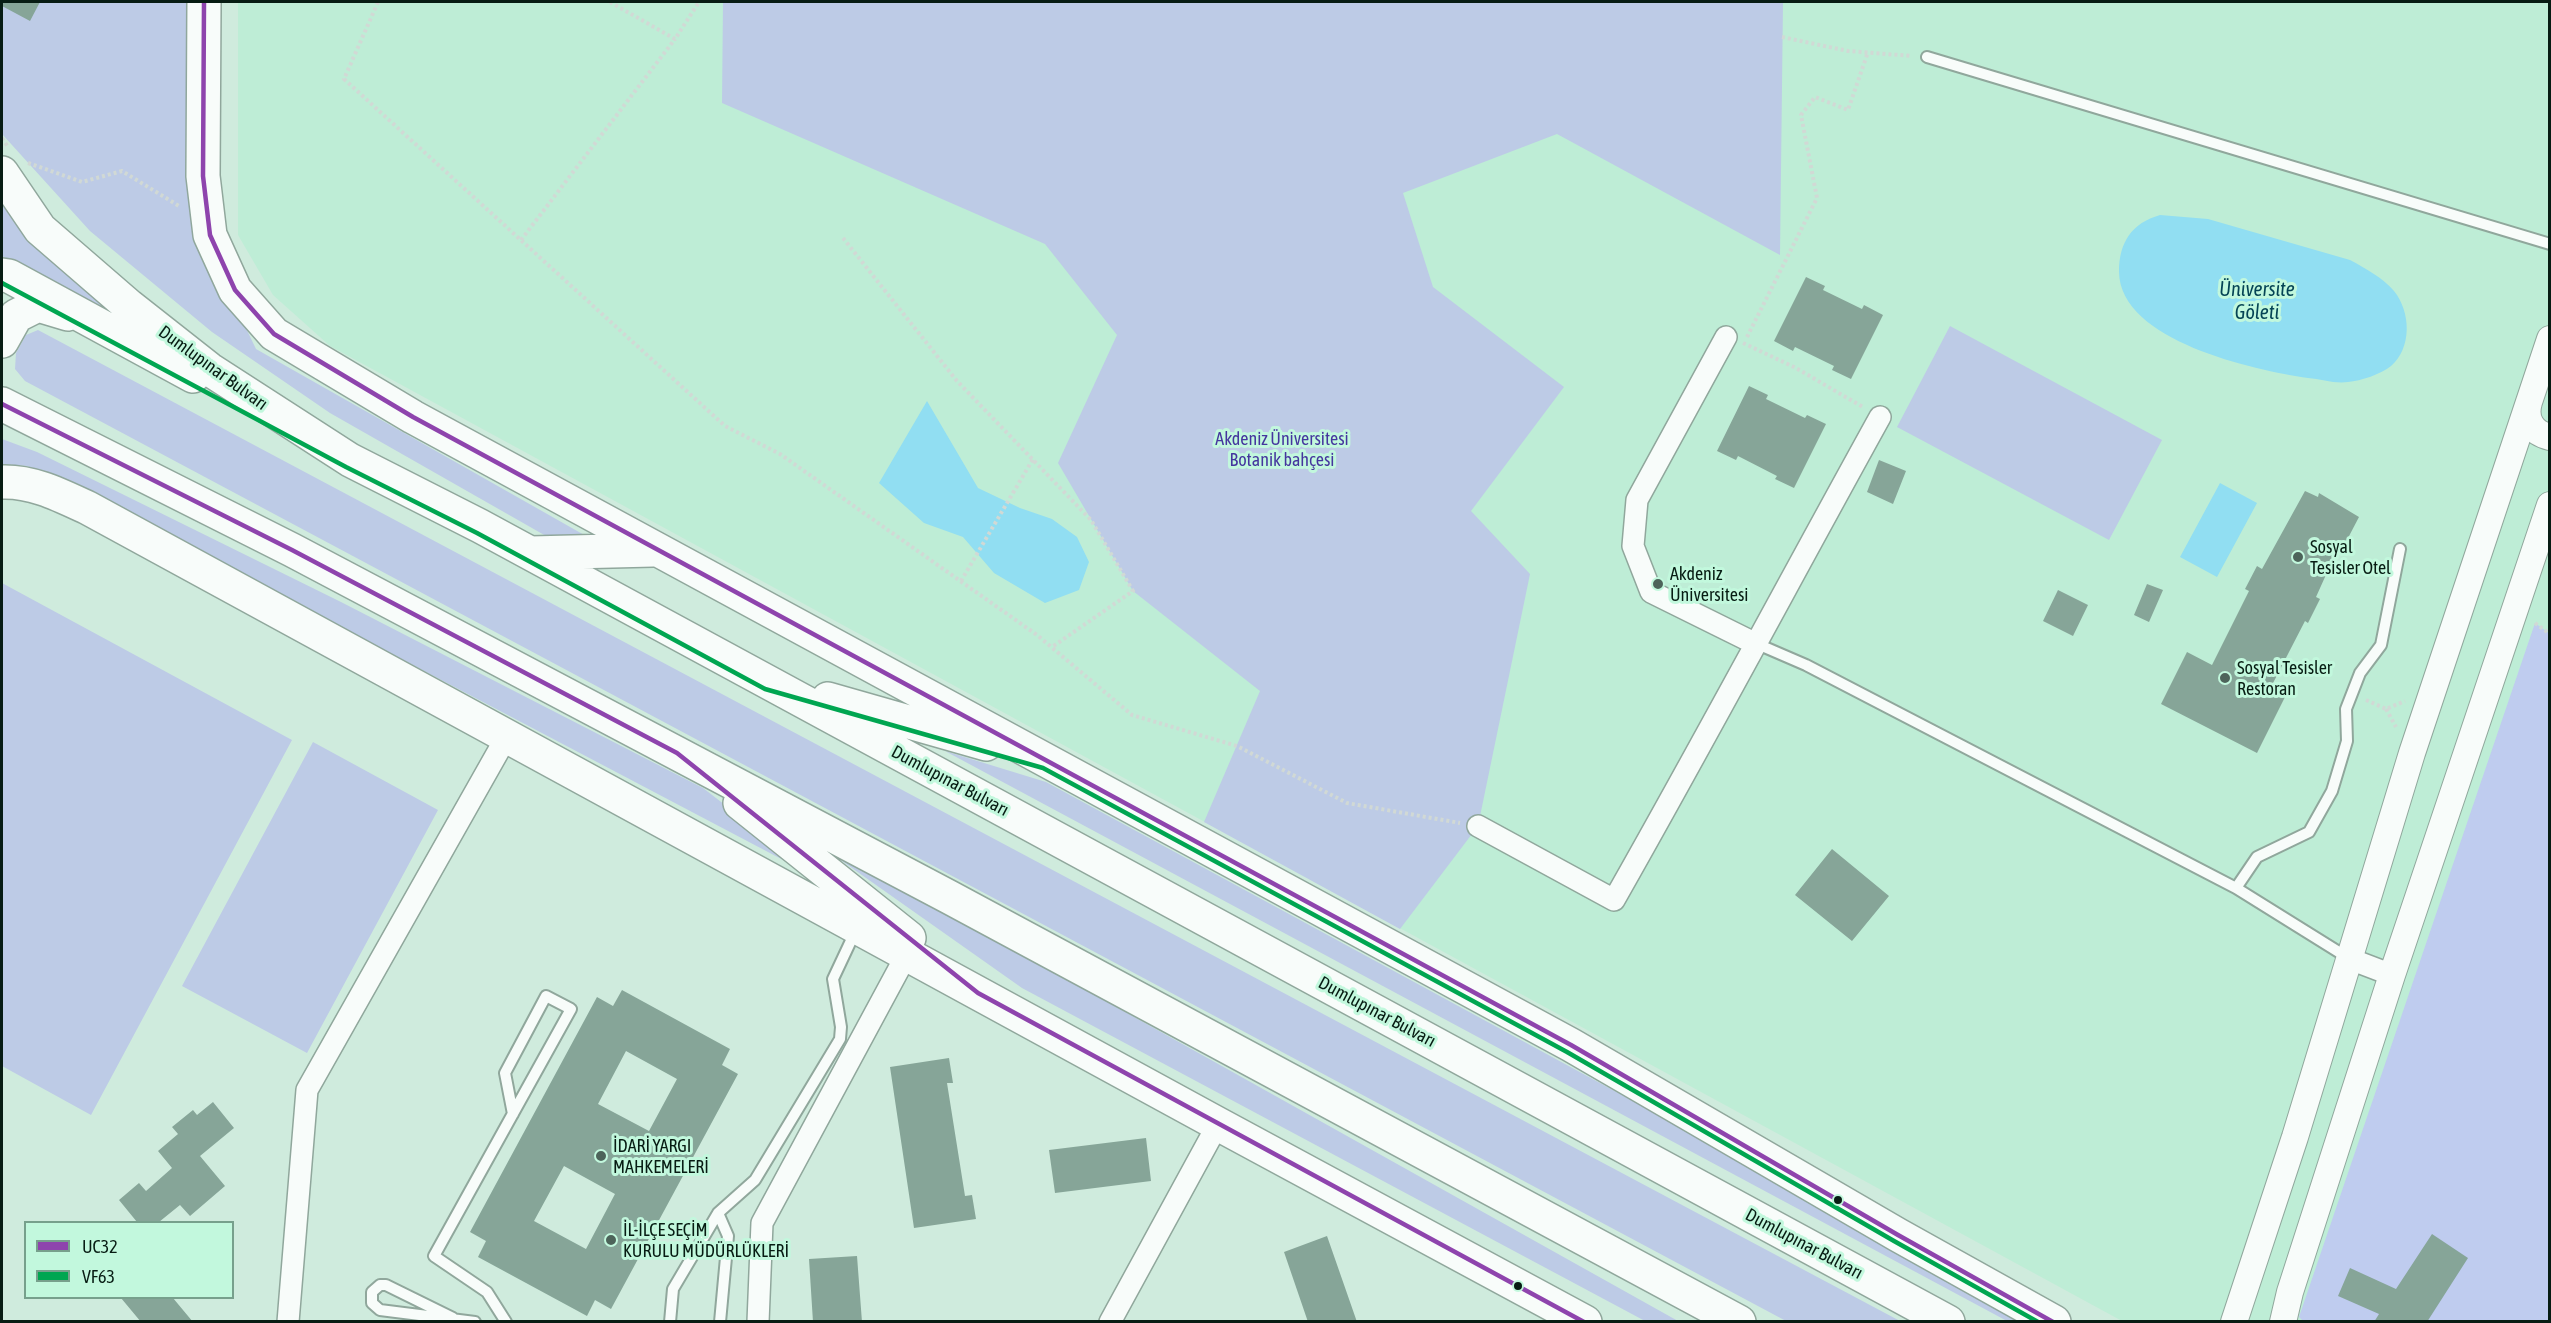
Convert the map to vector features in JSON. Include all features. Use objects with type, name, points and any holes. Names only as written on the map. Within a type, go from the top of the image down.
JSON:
[{"type":"main road","points":[[204,2],[203,176],[210,235],[235,290],[274,334],[413,417],[655,550],[1571,1045],[2046,1318]]},
{"type":"main road","name":"Dumlupınar Bulvarı","points":[[11,161],[40,229],[129,306],[209,369],[350,460],[529,553],[1948,1322]]},
{"type":"main road","points":[[2,275],[9,276],[350,460]]},
{"type":"main road","points":[[2,341],[16,316],[38,305],[87,319]]},
{"type":"main road","points":[[2,393],[16,422]]},
{"type":"main road","points":[[2,404],[26,433],[147,478],[292,550],[949,897],[1739,1322]]},
{"type":"main road","points":[[2,482],[44,488],[88,508],[1586,1322]]},
{"type":"main road","points":[[529,553],[655,550]]},
{"type":"main road","points":[[768,682],[1046,761]]},
{"type":"main road","points":[[677,753],[978,993]]},
{"type":"street","points":[[2234,1318],[2434,689],[2550,339]]},
{"type":"street","points":[[1735,340],[1637,500],[1633,546],[1651,592],[1754,643]]},
{"type":"street","points":[[2550,386],[2535,392],[2528,404],[2530,424],[2539,434],[2550,437]]},
{"type":"street","points":[[1478,826],[1614,900],[1880,417]]},
{"type":"street","points":[[2283,1322],[2293,1281],[2392,975],[2550,505]]},
{"type":"street","points":[[288,1322],[307,1090],[507,736]]},
{"type":"street","points":[[758,1322],[762,1223],[907,954]]},
{"type":"street","points":[[2350,959],[2392,975]]},
{"type":"street","points":[[1110,1322],[1218,1124]]},
{"type":"lane","points":[[1927,57],[2550,244]]},
{"type":"lane","points":[[2236,888],[2257,857],[2309,832],[2332,790],[2347,741],[2346,709],[2360,673],[2381,645],[2400,549]]},
{"type":"lane","points":[[1754,643],[1806,664],[2236,888],[2350,959]]},
{"type":"lane","points":[[670,1322],[673,1289],[718,1213],[754,1180],[840,1039],[841,1027],[833,979],[858,927]]},
{"type":"lane","points":[[506,1322],[487,1292],[434,1256],[513,1114],[571,1009],[546,996],[504,1073],[513,1114]]},
{"type":"lane","points":[[718,1213],[728,1236],[720,1322]]},
{"type":"lane","points":[[453,1318],[386,1285],[380,1285],[372,1292],[372,1303],[380,1310],[475,1322]]},
{"type":"path","points":[[378,2],[344,79],[725,426],[780,454],[961,581],[1052,647],[1132,715],[1237,746],[1347,803],[1478,826]]},
{"type":"path","points":[[610,2],[675,39]]},
{"type":"path","points":[[521,240],[675,39],[699,2]]},
{"type":"path","points":[[1782,37],[1848,51],[1927,57]]},
{"type":"path","points":[[1868,52],[1848,110],[1815,97],[1801,115],[1817,198],[1735,340],[1794,367],[1880,417]]},
{"type":"path","points":[[2,138],[11,161],[82,182],[118,171],[129,173],[209,225]]},
{"type":"path","points":[[843,238],[957,381],[1091,520],[1133,591],[1052,647]]},
{"type":"path","points":[[961,581],[1032,459]]},
{"type":"path","points":[[2352,693],[2386,710],[2434,689]]},
{"type":"shaded area","name":"Akdeniz Üniversitesi","points":[[238,2],[2549,2],[2549,1321],[2122,1321],[330,346],[273,295],[238,235]]},
{"type":"shaded area","points":[[2535,623],[2550,634],[2549,1321],[2304,1322],[2299,1317]]},
{"type":"green space","points":[[2,2],[190,2],[187,121],[190,212],[256,349],[586,536],[546,536],[330,413],[212,332],[90,231],[2,134]]},
{"type":"green space","name":"Akdeniz Üniversitesi Botanik bahçesi","points":[[723,2],[1783,2],[1780,255],[1557,134],[1403,193],[1433,287],[1564,387],[1471,511],[1530,574],[1478,826],[1400,929],[1204,822],[1260,691],[1133,591],[1058,463],[1117,335],[1045,244],[722,103]]},
{"type":"green space","points":[[2,189],[134,323],[2,256]]},
{"type":"green space","points":[[1950,326],[2162,440],[2109,540],[1897,427]]},
{"type":"green space","points":[[38,330],[1900,1321],[1786,1321],[25,381],[15,369],[16,353],[26,335]]},
{"type":"green space","points":[[2,439],[37,452],[341,602],[703,788],[825,882],[65,482],[27,466],[2,464]]},
{"type":"green space","points":[[2,583],[292,740],[91,1115],[2,1066]]},
{"type":"green space","points":[[313,742],[438,810],[307,1053],[182,986]]},
{"type":"green space","points":[[945,751],[1046,782],[2038,1321],[2007,1321]]},
{"type":"green space","points":[[808,837],[1678,1321],[1645,1321],[1022,988]]},
{"type":"water","name":"Üniversite Göleti","points":[[2160,215],[2208,219],[2350,260],[2368,270],[2394,291],[2404,309],[2407,330],[2403,350],[2391,366],[2371,377],[2333,382],[2256,368],[2194,348],[2165,334],[2141,317],[2125,296],[2119,272],[2121,252],[2129,235],[2142,223]]},
{"type":"water","points":[[927,401],[978,488],[1020,508],[1052,519],[1077,537],[1089,562],[1079,590],[1045,603],[994,573],[963,537],[924,523],[879,483]]},
{"type":"water","points":[[2220,483],[2257,503],[2217,577],[2180,557]]},
{"type":"building","points":[[2,2],[40,2],[30,21],[2,6]]},
{"type":"building","points":[[1806,277],[1825,286],[1823,290],[1862,309],[1864,305],[1883,315],[1851,379],[1832,370],[1834,366],[1795,347],[1793,351],[1774,341]]},
{"type":"building","points":[[1749,386],[1768,395],[1766,399],[1805,418],[1807,415],[1826,424],[1794,488],[1775,479],[1777,476],[1738,456],[1736,460],[1717,451]]},
{"type":"building","points":[[1879,460],[1906,471],[1893,504],[1867,492]]},
{"type":"building","points":[[2305,491],[2318,497],[2319,493],[2359,517],[2337,559],[2334,557],[2316,597],[2320,599],[2308,623],[2305,621],[2272,685],[2287,693],[2257,753],[2161,704],[2187,652],[2212,665],[2249,591],[2245,589],[2257,566],[2262,569]]},
{"type":"building","points":[[2147,584],[2163,590],[2149,622],[2134,615]]},
{"type":"building","points":[[2058,590],[2088,605],[2073,636],[2043,621]]},
{"type":"building","points":[[1832,849],[1889,896],[1852,941],[1795,895]]},
{"type":"building","points":[[622,990],[730,1049],[722,1065],[738,1074],[611,1309],[595,1300],[587,1316],[478,1257],[486,1241],[470,1232],[597,997],[613,1006]],"holes":[[[626,1051],[677,1079],[649,1131],[598,1104]],[[564,1166],[615,1194],[586,1249],[534,1221]]]},
{"type":"building","points":[[949,1058],[953,1083],[947,1083],[965,1196],[972,1195],[976,1219],[914,1228],[890,1067]]},
{"type":"building","points":[[213,1102],[234,1128],[200,1156],[225,1186],[190,1216],[180,1205],[160,1221],[136,1221],[119,1200],[139,1183],[146,1191],[172,1168],[158,1151],[178,1134],[172,1127],[193,1110],[197,1115]]},
{"type":"building","points":[[1146,1138],[1151,1181],[1055,1193],[1049,1150]]},
{"type":"building","points":[[2432,1234],[2468,1258],[2427,1322],[2374,1322],[2379,1314],[2338,1296],[2350,1268],[2396,1289]]},
{"type":"building","points":[[1327,1236],[1357,1322],[1308,1322],[1284,1252]]},
{"type":"building","points":[[857,1256],[862,1322],[813,1322],[809,1259]]},
{"type":"building","points":[[122,1299],[174,1299],[193,1322],[141,1322]]},
{"type":"transit line","name":"UC32","points":[[204,2],[203,176],[210,235],[235,290],[274,334],[413,417],[1571,1045],[1898,1235],[2053,1322]]},
{"type":"transit line","name":"VF63","points":[[2,283],[346,467],[477,533],[765,689],[1043,768],[1567,1052],[2038,1322]]},
{"type":"transit line","name":"UC32","points":[[2,404],[292,550],[677,753],[978,993],[1584,1322]]},
{"type":"place","name":"Sosyal Tesisler Otel","points":[[2298,557]]},
{"type":"place","name":"Akdeniz Üniversitesi","points":[[1658,584]]},
{"type":"place","name":"Sosyal Tesisler Restoran","points":[[2225,678]]},
{"type":"place","name":"İDARİ YARGI MAHKEMELERİ","points":[[601,1156]]},
{"type":"place","name":"İL-İLÇE SEÇİM KURULU MÜDÜRLÜKLERİ","points":[[611,1240]]}]
